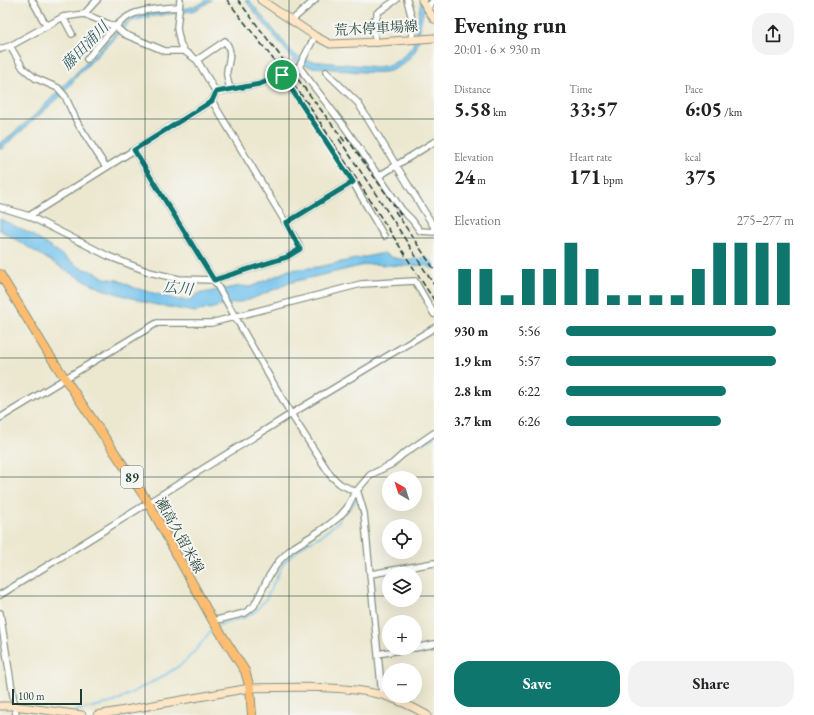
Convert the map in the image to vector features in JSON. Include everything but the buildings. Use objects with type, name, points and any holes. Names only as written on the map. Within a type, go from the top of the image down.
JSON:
[{"type":"main road","name":"瀬高久留米線","points":[[0,274],[65,377],[148,502],[213,621],[245,671],[250,688],[252,715]]},
{"type":"street","points":[[32,0],[46,25]]},
{"type":"street","points":[[84,14],[97,0]]},
{"type":"street","points":[[180,0],[177,28],[184,51]]},
{"type":"street","name":"荒木停車場線","points":[[261,0],[314,36],[330,44],[377,43],[434,38]]},
{"type":"street","points":[[291,20],[315,0]]},
{"type":"street","points":[[377,43],[370,23],[376,17],[377,13],[396,0]]},
{"type":"street","points":[[407,0],[414,26],[411,39]]},
{"type":"street","points":[[422,0],[434,19]]},
{"type":"street","points":[[427,8],[434,0]]},
{"type":"street","points":[[87,59],[116,27],[133,14],[156,9],[179,7]]},
{"type":"street","points":[[0,48],[10,46],[63,17],[84,14],[116,27],[124,34],[165,52],[184,51],[197,60],[216,92]]},
{"type":"street","points":[[63,17],[72,34]]},
{"type":"street","points":[[216,92],[260,84],[299,67],[314,36]]},
{"type":"street","points":[[197,60],[225,41],[230,47],[230,56],[226,72],[230,90]]},
{"type":"street","points":[[10,46],[23,68],[35,78],[58,88],[65,96],[78,124],[106,167]]},
{"type":"street","points":[[299,67],[344,126],[402,210],[412,220],[420,232],[434,232]]},
{"type":"street","points":[[326,72],[358,103],[434,227]]},
{"type":"street","points":[[282,75],[353,182],[384,236]]},
{"type":"street","points":[[29,216],[212,101],[216,92]]},
{"type":"street","points":[[0,207],[29,216],[108,256],[149,272],[179,279],[215,281],[287,257],[300,249],[286,223],[212,101]]},
{"type":"street","points":[[379,176],[434,142]]},
{"type":"street","points":[[97,715],[250,688],[322,689],[382,695],[364,513],[358,493],[340,484],[331,476],[291,414],[215,281],[134,150]]},
{"type":"street","points":[[286,223],[353,182]]},
{"type":"street","points":[[0,418],[65,377],[95,361],[157,323],[211,323],[234,315],[361,284],[415,281],[434,314]]},
{"type":"street","points":[[0,595],[291,414],[434,328]]},
{"type":"street","points":[[213,621],[245,612],[254,606],[269,576],[279,561],[291,549],[326,528],[339,517],[370,475],[392,464],[402,454],[434,433]]},
{"type":"street","points":[[371,574],[434,563]]},
{"type":"street","points":[[0,613],[2,637],[16,715]]},
{"type":"street","points":[[422,646],[434,644]]},
{"type":"street","points":[[378,654],[382,653]]},
{"type":"street","points":[[402,703],[427,715]]},
{"type":"street","points":[[0,706],[14,706],[82,715]]},
{"type":"water","points":[[206,0],[212,0],[192,11],[147,17],[130,22],[78,75],[63,94],[0,150],[0,144],[35,115],[128,20],[146,13],[199,5]]},
{"type":"water","points":[[245,0],[249,0],[291,51],[298,57],[310,61],[377,67],[391,65],[405,55],[413,45],[421,1],[431,0],[422,16],[417,46],[409,59],[390,71],[357,72],[311,67],[299,63],[292,58]]},
{"type":"water","points":[[0,219],[31,234],[79,267],[97,273],[104,278],[118,280],[135,288],[179,300],[190,300],[197,294],[240,286],[251,287],[289,270],[318,267],[384,253],[393,258],[404,260],[425,257],[434,264],[434,269],[425,265],[405,266],[369,264],[292,282],[249,300],[195,312],[152,304],[102,289],[72,274],[0,230]]},
{"type":"waterway","points":[[422,444],[434,437]]},
{"type":"waterway","points":[[345,514],[358,498]]},
{"type":"waterway","points":[[218,625],[244,618],[256,611],[266,599],[284,562],[307,543],[321,536],[340,520]]},
{"type":"waterway","points":[[75,711],[114,702],[162,677],[182,664],[195,651],[213,628]]},
{"type":"railway","points":[[227,0],[309,105],[434,300]]},
{"type":"railway","points":[[238,0],[346,143]]},
{"type":"railway","points":[[346,137],[401,215]]},
{"type":"railway","points":[[339,139],[434,285]]},
{"type":"railway","points":[[395,211],[434,269]]},
{"type":"route","points":[[282,75],[339,158],[353,182],[286,223],[300,249],[287,257],[214,280],[134,150],[212,101],[216,92],[260,84],[282,75]]},
{"type":"water label","name":"藤田浦川","points":[[85,46]]},
{"type":"water label","name":"広川","points":[[178,288]]}]
